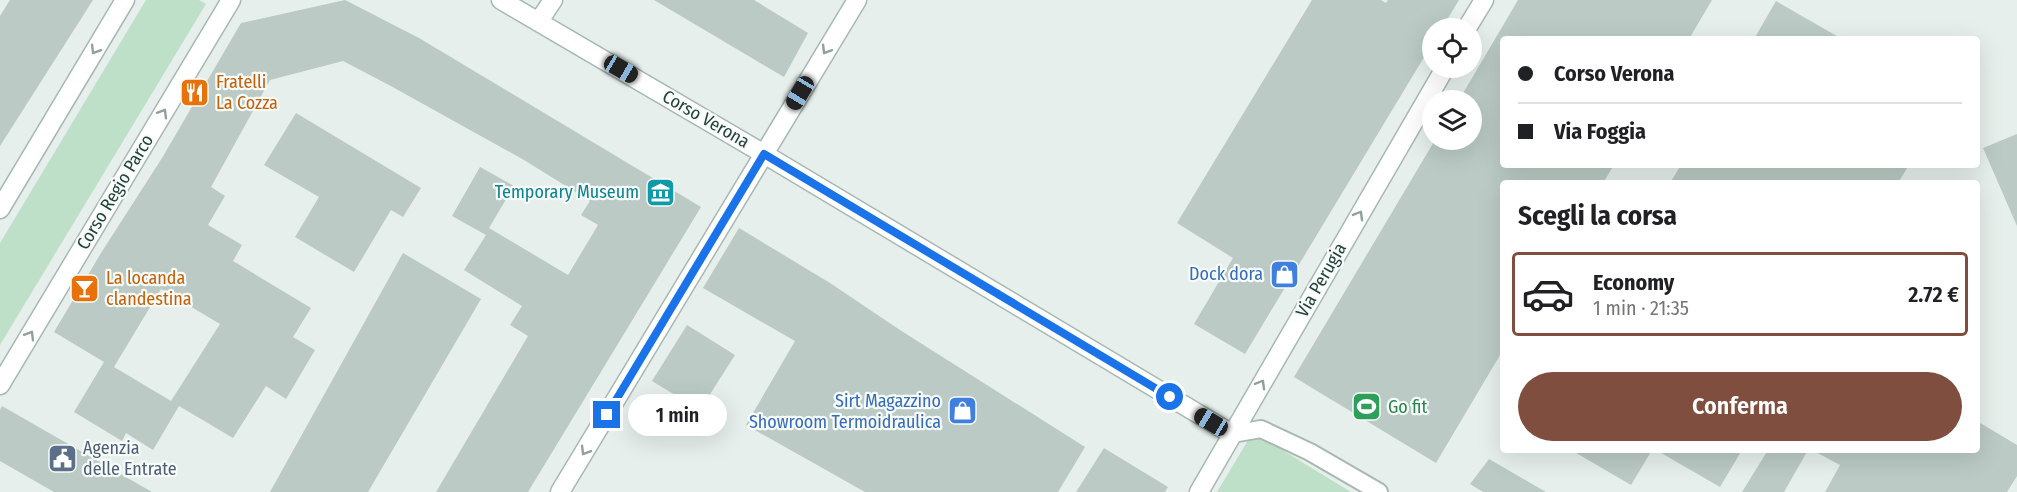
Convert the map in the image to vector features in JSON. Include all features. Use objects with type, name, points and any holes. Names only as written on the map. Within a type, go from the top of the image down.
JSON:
[{"type":"street","points":[[0,209],[125,0]]},
{"type":"street","name":"Corso Regio Parco","points":[[0,385],[231,0]]},
{"type":"street","name":"Corso Verona","points":[[501,0],[764,154],[1232,434]]},
{"type":"street","points":[[539,21],[553,0]]},
{"type":"street","points":[[560,492],[857,0]]},
{"type":"street","points":[[1473,18],[1484,0]]},
{"type":"street","name":"Via Perugia","points":[[1199,492],[1439,78]]},
{"type":"lane","points":[[1232,434],[1261,429],[1310,452],[1379,492]]},
{"type":"green space","points":[[146,0],[199,0],[206,4],[0,345],[0,243]]},
{"type":"green space","points":[[1253,432],[1351,492],[1217,492]]},
{"type":"building","points":[[10,0],[93,0],[0,146],[0,16]]},
{"type":"building","points":[[345,0],[419,38],[701,207],[528,492],[436,492],[528,336],[510,325],[522,306],[464,270],[486,235],[452,216],[480,167],[514,186],[489,228],[568,275],[598,225],[581,215],[590,201],[524,160],[343,61],[270,80],[211,187],[225,196],[208,225],[242,245],[233,261],[311,308],[293,337],[315,350],[286,399],[266,386],[233,438],[179,406],[153,450],[126,433],[122,441],[74,412],[104,362],[54,332],[162,158],[241,23]],"holes":[[[161,289],[220,324],[171,401],[114,367]]]},
{"type":"building","points":[[654,0],[754,0],[808,33],[784,77]]},
{"type":"building","points":[[1312,0],[1381,0],[1386,3],[1388,0],[1459,0],[1448,18],[1422,18],[1422,61],[1245,354],[1194,324],[1233,258],[1177,223]]},
{"type":"building","points":[[1518,0],[1712,0],[1691,36],[1500,36],[1500,168],[1612,168],[1605,180],[1500,180],[1500,355],[1436,463],[1294,377],[1429,150],[1482,150],[1482,90],[1465,90],[1472,78],[1482,78],[1482,61]]},
{"type":"building","points":[[1776,1],[1837,36],[1756,36]]},
{"type":"building","points":[[296,113],[421,188],[403,217],[391,210],[354,272],[295,237],[319,197],[264,165]]},
{"type":"building","points":[[2017,134],[2017,226],[1983,148]]},
{"type":"building","points":[[1679,168],[1907,168],[1900,180],[1672,180]]},
{"type":"building","points":[[739,228],[830,283],[1085,447],[1058,492],[865,492],[746,425],[795,341],[703,288]]},
{"type":"building","points":[[403,253],[481,299],[368,492],[270,492]]},
{"type":"building","points":[[687,325],[735,355],[700,410],[652,381]]},
{"type":"building","points":[[2,406],[152,492],[54,492],[0,461],[0,410]]},
{"type":"building","points":[[1980,423],[2017,445],[2017,476],[2007,492],[1825,492],[1840,465],[1818,453],[1980,453]]},
{"type":"building","points":[[1104,448],[1168,487],[1165,492],[1076,492]]},
{"type":"building","points":[[1576,453],[1650,453],[1631,485]]},
{"type":"building","points":[[1661,453],[1740,453],[1720,487]]},
{"type":"building","points":[[1766,453],[1806,453],[1784,492],[1742,492]]},
{"type":"building","points":[[1489,459],[1546,492],[1483,492],[1470,484]]},
{"type":"place","name":"Fratelli La Cozza","points":[[195,92]]},
{"type":"place","name":"Temporary Museum","points":[[660,192]]},
{"type":"place","name":"Dock dora","points":[[1284,274]]},
{"type":"place","name":"La locanda clandestina","points":[[85,288]]},
{"type":"place","name":"Go fit","points":[[1367,407]]},
{"type":"place","name":"Sirt Magazzino Showroom Termoidraulica","points":[[962,411]]},
{"type":"place","name":"Agenzia delle Entrate","points":[[62,458]]},
{"type":"route","points":[[607,415],[764,154],[1170,397]]}]
